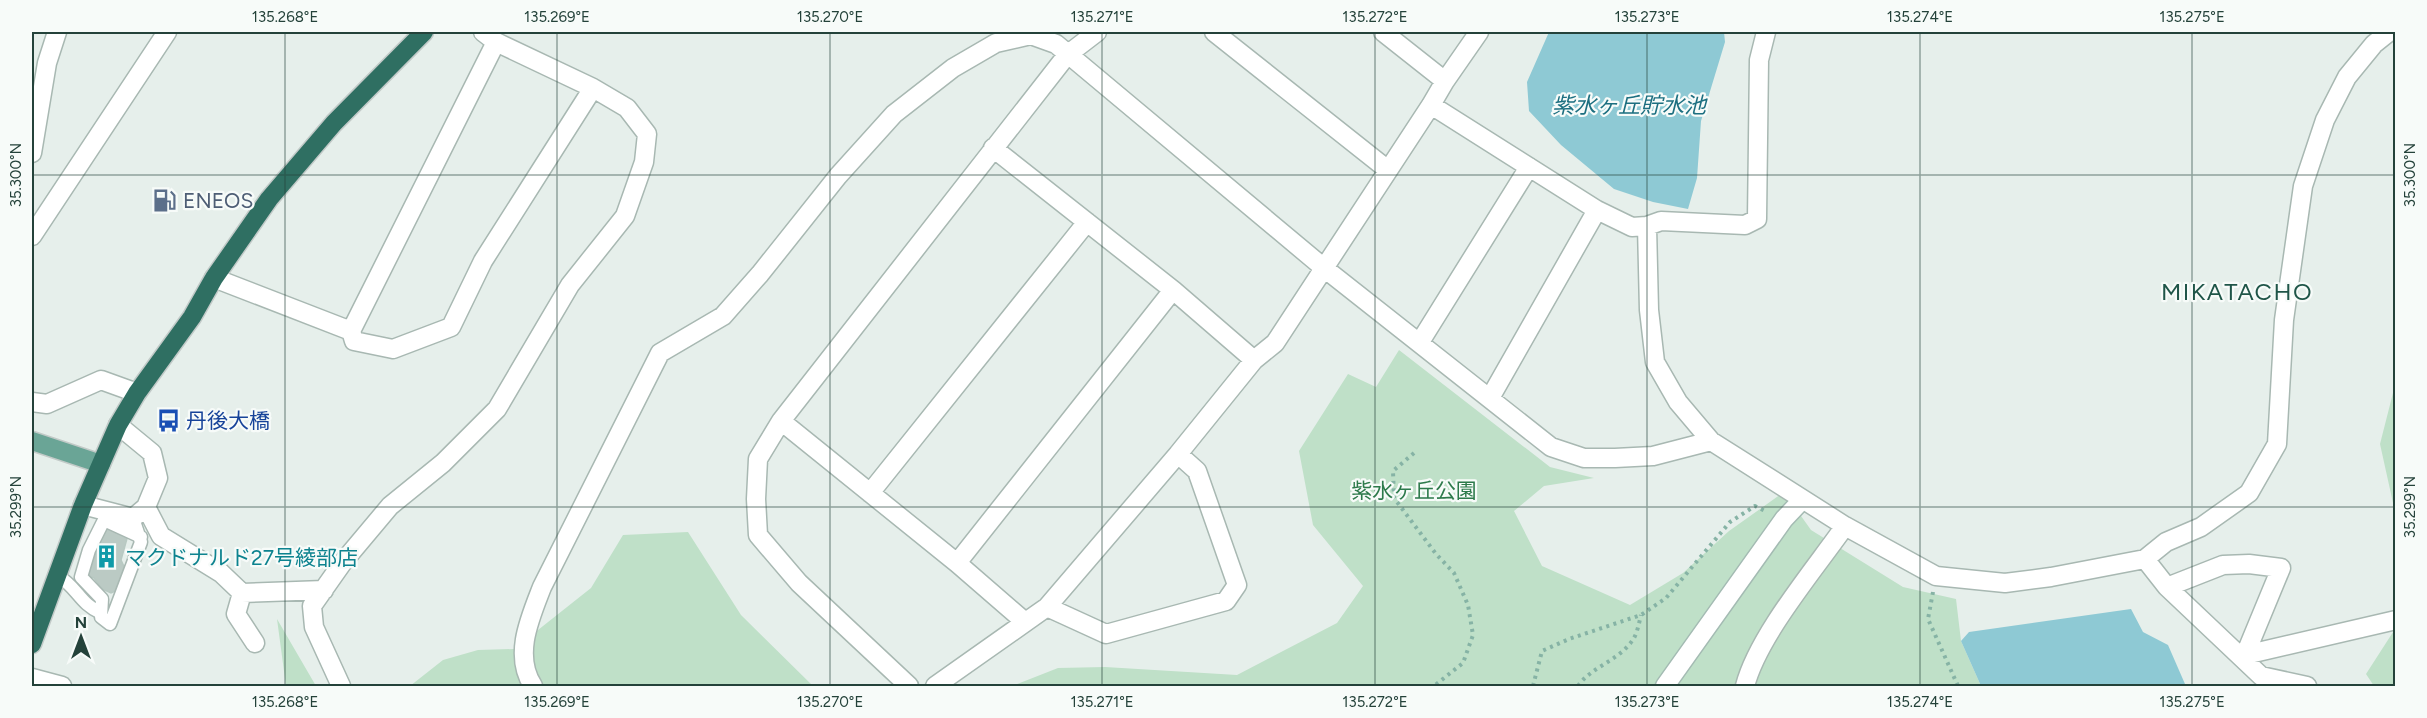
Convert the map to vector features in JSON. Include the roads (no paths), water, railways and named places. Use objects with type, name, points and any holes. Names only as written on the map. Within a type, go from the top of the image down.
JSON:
[{"type":"highway","points":[[32,644],[83,505],[118,425],[137,393],[192,317],[214,278],[269,199],[334,123],[424,32]]},
{"type":"main road","points":[[32,441],[101,464]]},
{"type":"street","points":[[32,153],[47,63],[57,32]]},
{"type":"street","points":[[32,236],[167,32]]},
{"type":"street","points":[[909,687],[799,583],[759,535],[756,499],[758,459],[781,421],[993,148],[1067,55],[1097,32]]},
{"type":"street","points":[[1214,32],[1388,170]]},
{"type":"street","points":[[1383,32],[1445,81]]},
{"type":"street","points":[[935,687],[1024,621],[1047,607],[1178,454],[1254,360],[1275,342],[1479,32]]},
{"type":"street","points":[[1431,105],[1597,210],[1632,227],[1647,226],[1661,220],[1745,225],[1757,219],[1759,60],[1766,32]]},
{"type":"street","points":[[1647,226],[1649,310],[1655,362],[1678,402],[1711,441],[1845,526],[1936,576],[2005,584],[2145,559],[2166,542],[2201,527],[2249,493],[2277,444],[2284,320],[2303,186],[2325,120],[2347,77],[2374,44],[2389,32]]},
{"type":"street","points":[[533,687],[522,652],[529,619],[537,598],[660,353],[723,316],[760,274],[838,176],[894,114],[953,68],[996,43],[1031,35],[1056,44],[1324,268],[1551,447],[1584,458],[1653,456],[1711,441]]},
{"type":"street","points":[[341,687],[314,627],[312,606],[343,562],[390,506],[443,463],[497,409],[570,285],[625,216],[644,162],[647,134],[627,108],[593,88],[489,37],[351,331],[354,341],[393,349],[451,327],[483,261],[593,88]]},
{"type":"street","points":[[993,148],[1173,290],[1254,360]]},
{"type":"street","points":[[1420,342],[1529,167]]},
{"type":"street","points":[[1490,398],[1597,210]]},
{"type":"street","points":[[870,493],[1087,222]]},
{"type":"street","points":[[214,278],[351,331]]},
{"type":"street","points":[[957,562],[1173,290]]},
{"type":"street","points":[[32,402],[47,404],[101,380],[137,393]]},
{"type":"street","points":[[781,421],[957,562],[1024,621]]},
{"type":"street","points":[[118,425],[152,453],[158,478],[140,513]]},
{"type":"street","points":[[1047,607],[1106,634],[1226,601],[1237,585],[1197,471],[1178,454]]},
{"type":"street","points":[[1665,687],[1784,519],[1802,500]]},
{"type":"street","points":[[83,505],[140,513],[162,536],[221,573],[242,593],[324,590]]},
{"type":"street","points":[[1745,687],[1749,669],[1773,628],[1845,526]]},
{"type":"street","points":[[2145,559],[2167,587],[2261,676],[2307,687]]},
{"type":"street","points":[[2167,587],[2223,565],[2249,564],[2281,568],[2245,655],[2396,620]]},
{"type":"street","points":[[242,593],[236,614],[255,643]]},
{"type":"street","points":[[32,678],[62,687]]},
{"type":"lane","points":[[140,513],[141,537],[136,559],[110,624],[101,617],[102,599],[81,577],[89,550],[104,520],[141,537]]},
{"type":"lane","points":[[58,576],[70,583],[82,601],[101,613]]},
{"type":"water","name":"紫水ヶ丘貯水池","points":[[1549,32],[1724,32],[1725,42],[1701,121],[1697,178],[1688,209],[1653,202],[1614,189],[1561,145],[1529,111],[1527,82]]},
{"type":"water","points":[[2131,609],[2143,632],[2168,645],[2185,684],[2209,686],[1981,686],[1961,641],[1969,632]]},
{"type":"place","name":"ENEOS","points":[[165,200]]},
{"type":"place","name":"丹後大橋","points":[[168,420]]},
{"type":"place","name":"マクドナルド27号綾部店","points":[[107,557]]},
{"type":"district","name":"MIKATACHO","points":[[2237,291]]},
{"type":"park label","name":"紫水ヶ丘公園","points":[[1414,490]]}]
